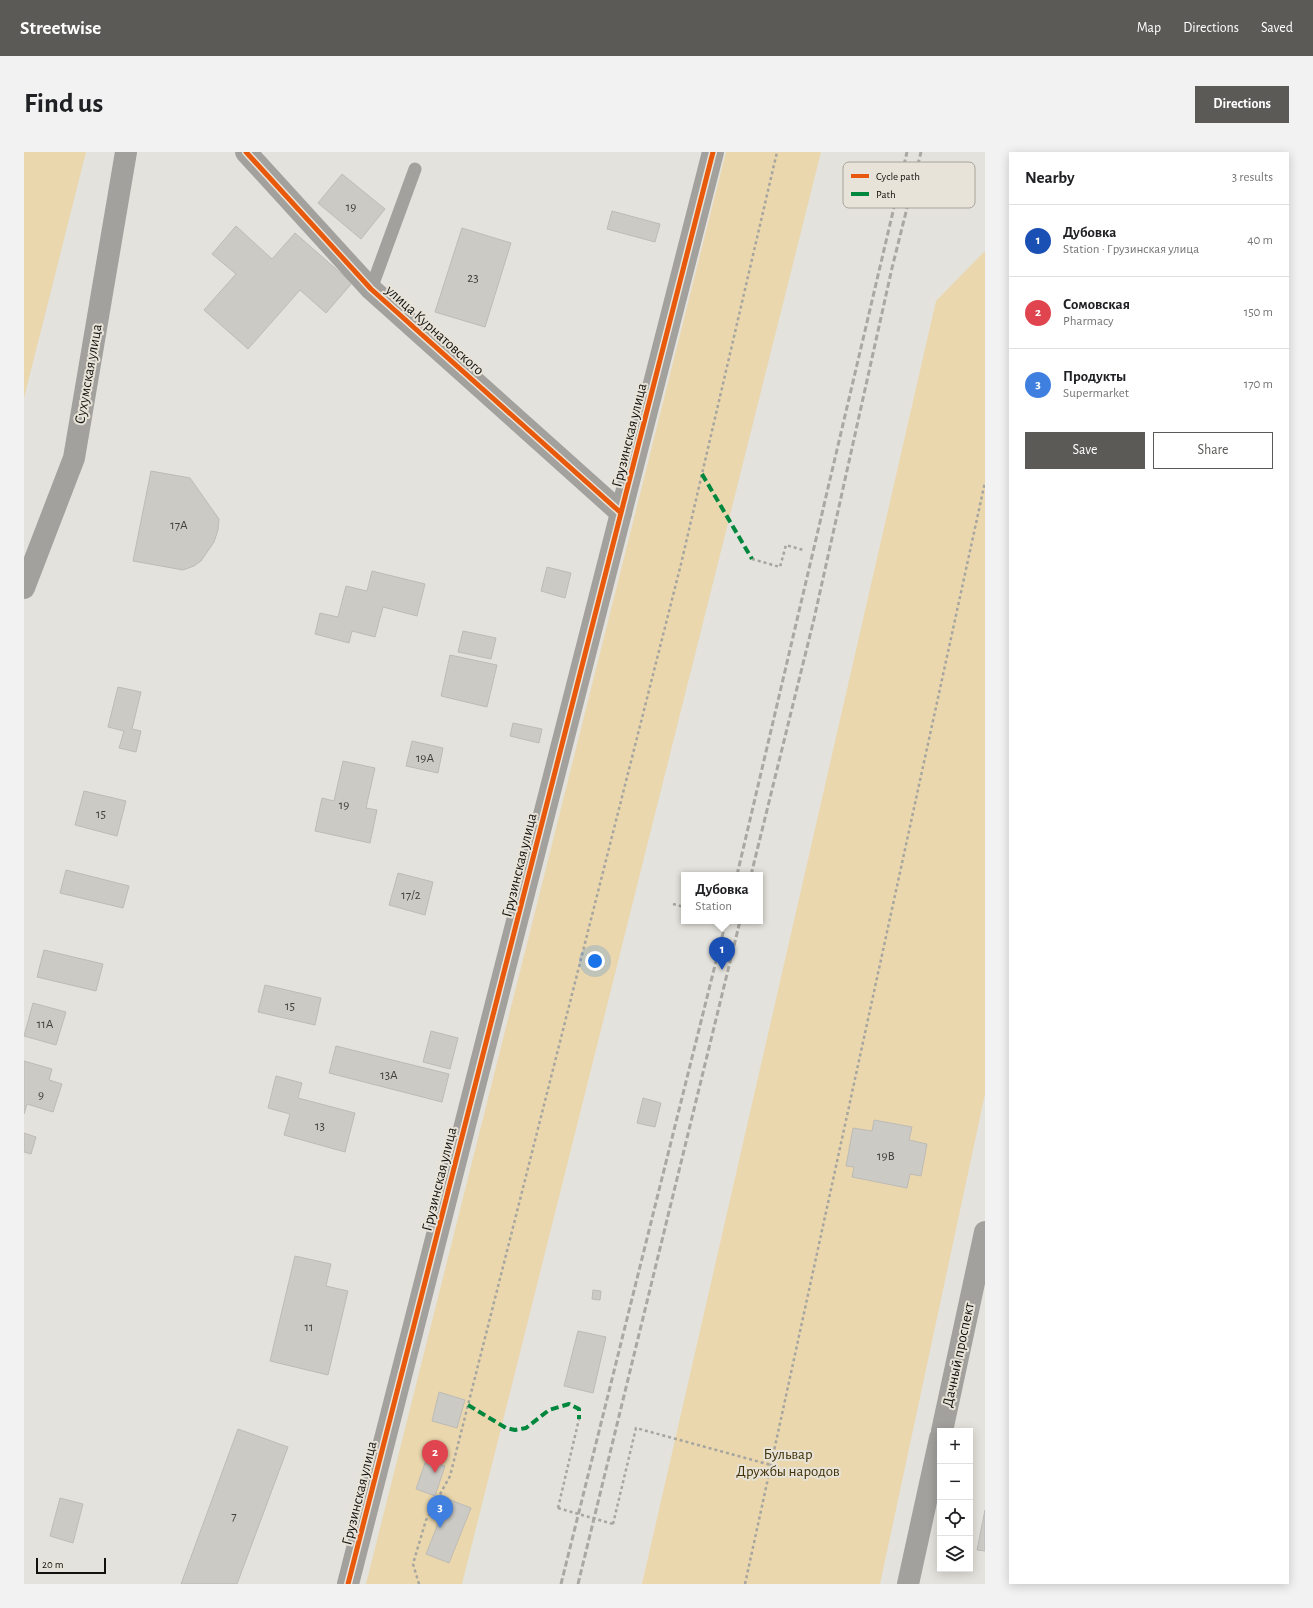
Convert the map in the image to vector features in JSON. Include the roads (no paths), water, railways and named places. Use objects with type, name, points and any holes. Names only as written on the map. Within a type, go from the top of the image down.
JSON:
[{"type":"street","name":"Сухумская улица","points":[[24,588],[74,458],[126,152]]},
{"type":"street","name":"улица Курнатовского","points":[[246,152],[371,289],[621,513]]},
{"type":"street","name":"Грузинская улица","points":[[348,1584],[713,152]]},
{"type":"street","name":"Дачный проспект","points":[[943,1428],[985,1232]]},
{"type":"street","points":[[908,1584],[937,1452]]},
{"type":"lane","points":[[371,289],[415,169]]},
{"type":"railway","points":[[905,162],[907,152]]},
{"type":"railway","points":[[918,162],[921,152]]},
{"type":"railway","points":[[738,872],[894,208]]},
{"type":"railway","points":[[752,872],[814,619],[892,268],[907,208]]},
{"type":"railway","points":[[561,1584],[725,924]]},
{"type":"railway","points":[[578,1584],[739,924]]},
{"type":"place","name":"Дубовка","points":[[722,970]]},
{"type":"place","name":"Сомовская","points":[[435,1473]]},
{"type":"place","name":"Продукты","points":[[440,1528]]},
{"type":"park label","name":"Бульвар Дружбы народов","points":[[788,1462]]}]
